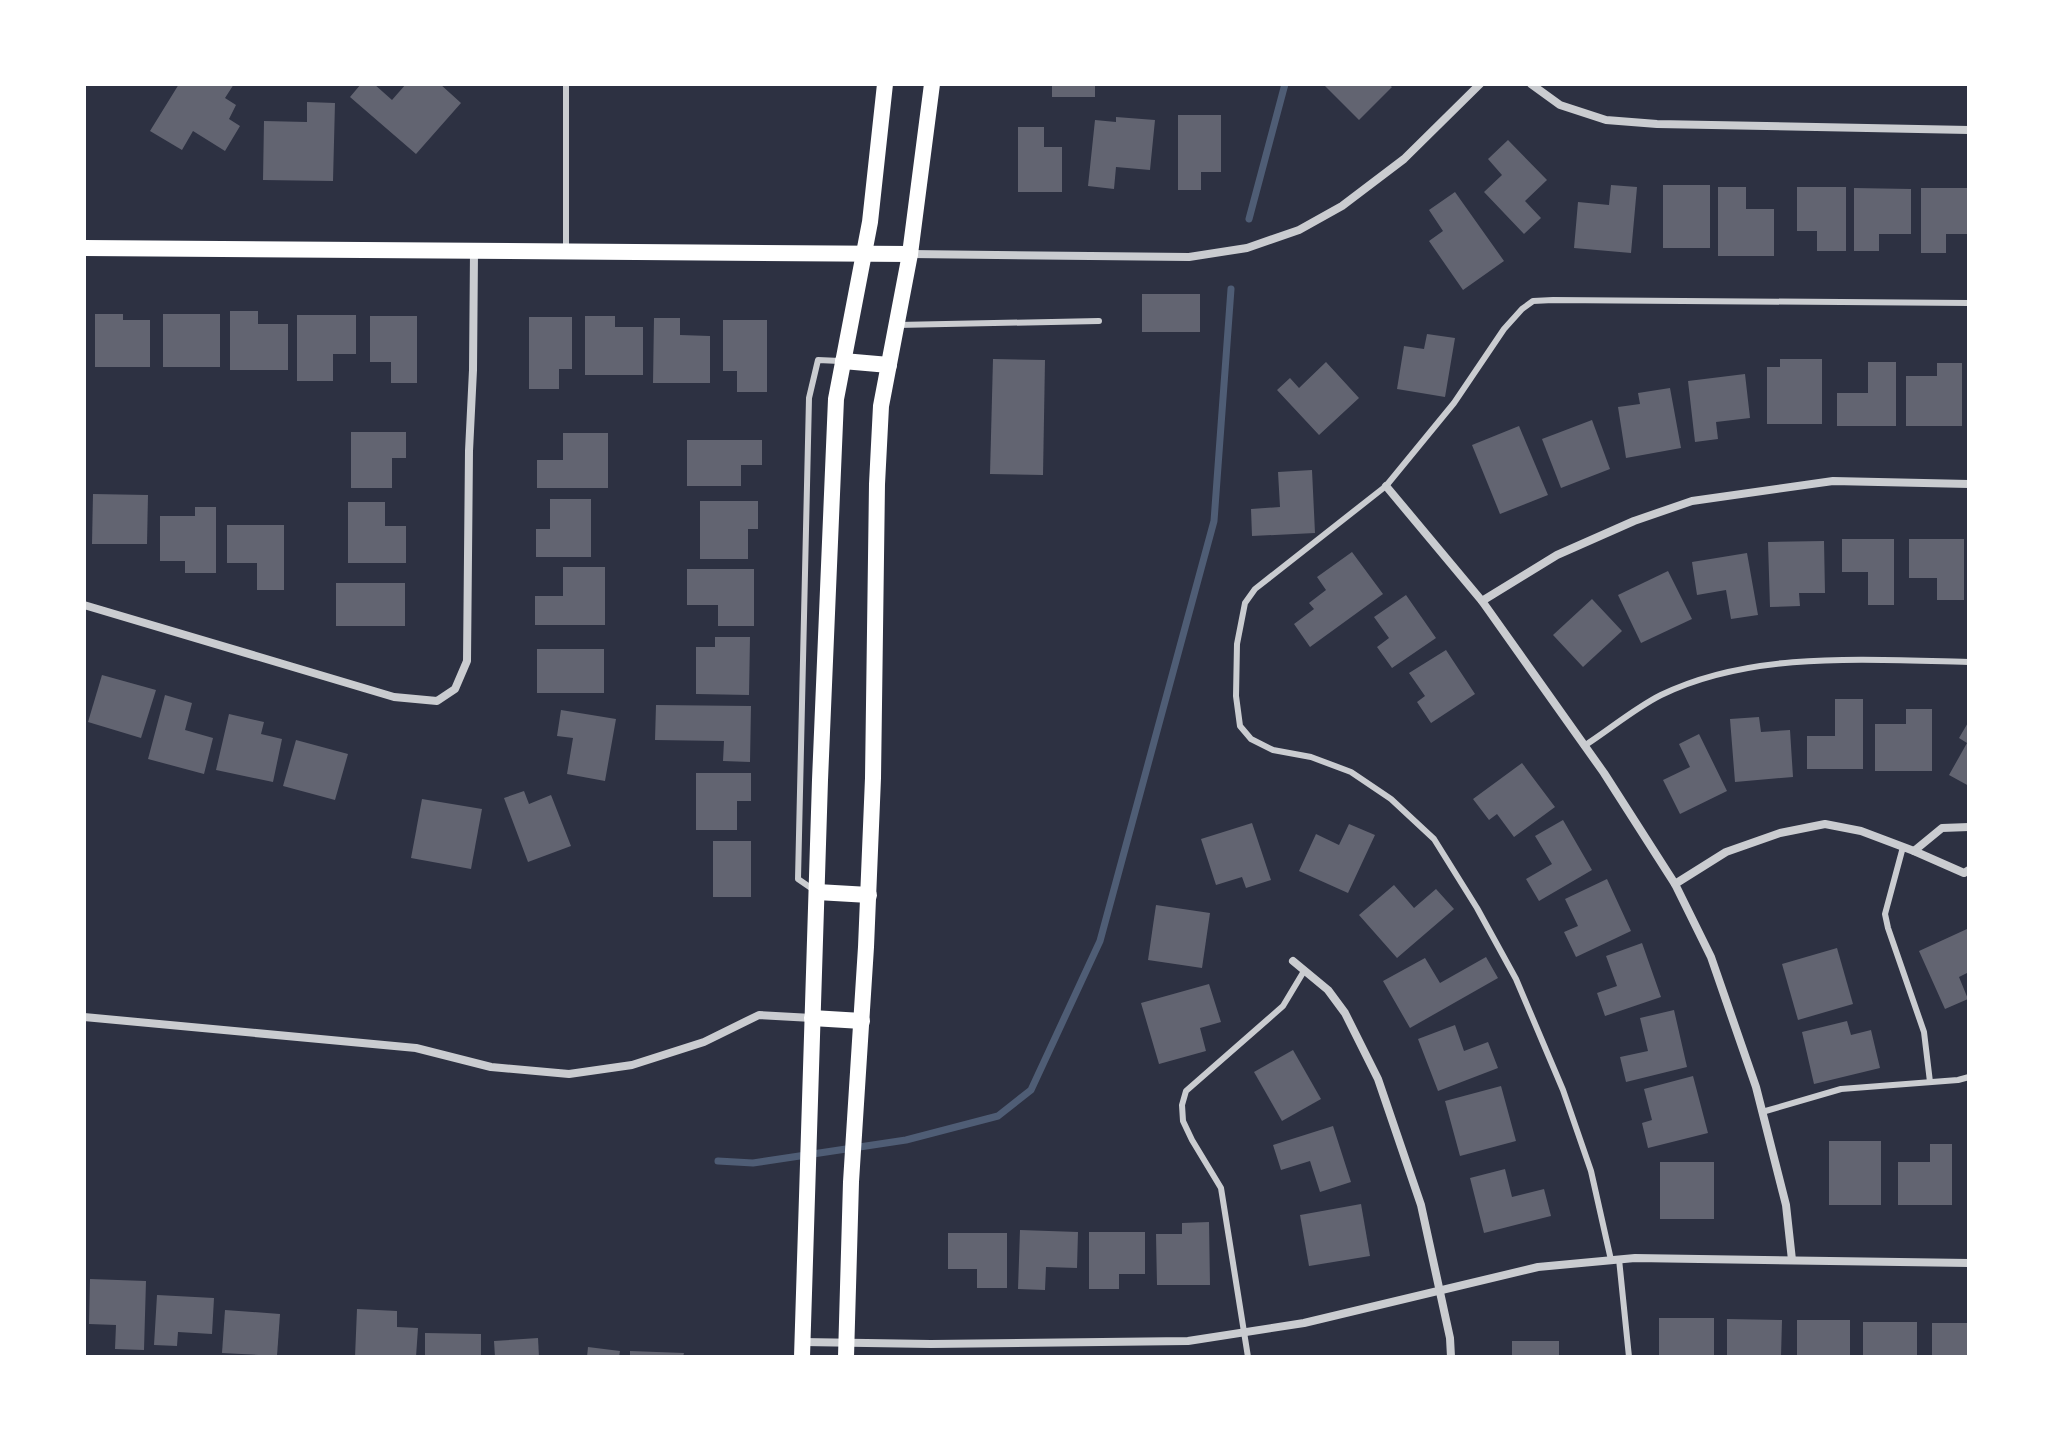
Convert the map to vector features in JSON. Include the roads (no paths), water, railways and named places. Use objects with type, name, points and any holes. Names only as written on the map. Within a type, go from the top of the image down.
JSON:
[{"type":"main road","points":[[801,1349],[836,399],[870,222],[885,84]]},
{"type":"main road","points":[[845,1350],[856,1084],[869,895],[881,406],[910,254],[932,84]]},
{"type":"main road","points":[[84,248],[910,254]]},
{"type":"main road","points":[[843,361],[889,365]]},
{"type":"main road","points":[[817,892],[869,895]]},
{"type":"main road","points":[[812,1018],[862,1021]]},
{"type":"street","points":[[910,254],[1189,257],[1247,248],[1299,230],[1342,206],[1404,159],[1480,84]]},
{"type":"street","points":[[1531,84],[1560,105],[1606,120],[1657,124],[1969,130]]},
{"type":"street","points":[[84,605],[394,697],[437,701],[455,689],[467,661],[474,252]]},
{"type":"street","points":[[1482,601],[1557,555],[1634,521],[1692,501],[1833,481],[1969,484]]},
{"type":"street","points":[[1386,486],[1482,601],[1584,746],[1675,884],[1711,957],[1756,1087],[1786,1205],[1792,1260]]},
{"type":"street","points":[[1675,884],[1726,852],[1780,833],[1825,824],[1861,831],[1964,873],[1969,870]]},
{"type":"street","points":[[1914,851],[1942,828],[1969,827]]},
{"type":"street","points":[[1293,961],[1328,990],[1345,1013],[1378,1079],[1421,1205],[1450,1338],[1451,1357]]},
{"type":"street","points":[[84,1017],[416,1048],[491,1067],[569,1074],[632,1065],[704,1042],[759,1015],[812,1018]]},
{"type":"street","points":[[801,1349],[1188,1341],[1304,1323],[1538,1267],[1635,1258],[1969,1263]]},
{"type":"lane","points":[[566,84],[566,252]]},
{"type":"lane","points":[[1629,1357],[1615,1260],[1591,1171],[1563,1090],[1516,979],[1434,839],[1391,799],[1351,772],[1311,757],[1273,750],[1251,739],[1240,726],[1236,696],[1237,644],[1245,603],[1255,589],[1273,574],[1386,486],[1454,403],[1504,329],[1533,301],[1969,303]]},
{"type":"lane","points":[[897,325],[1099,321]]},
{"type":"lane","points":[[817,892],[798,879],[809,398],[818,360],[843,361]]},
{"type":"lane","points":[[1584,746],[1659,696],[1689,683],[1743,668],[1818,661],[1969,662]]},
{"type":"lane","points":[[1903,847],[1885,914],[1924,1032],[1930,1082]]},
{"type":"lane","points":[[1248,1357],[1221,1188],[1187,1131],[1182,1105],[1186,1091],[1283,1006],[1304,971]]},
{"type":"lane","points":[[1762,1112],[1841,1089],[1969,1077]]},
{"type":"waterway","points":[[1249,219],[1285,84]]},
{"type":"waterway","points":[[718,1161],[753,1163],[906,1140],[998,1116],[1031,1090],[1100,941],[1214,521],[1231,289]]}]
